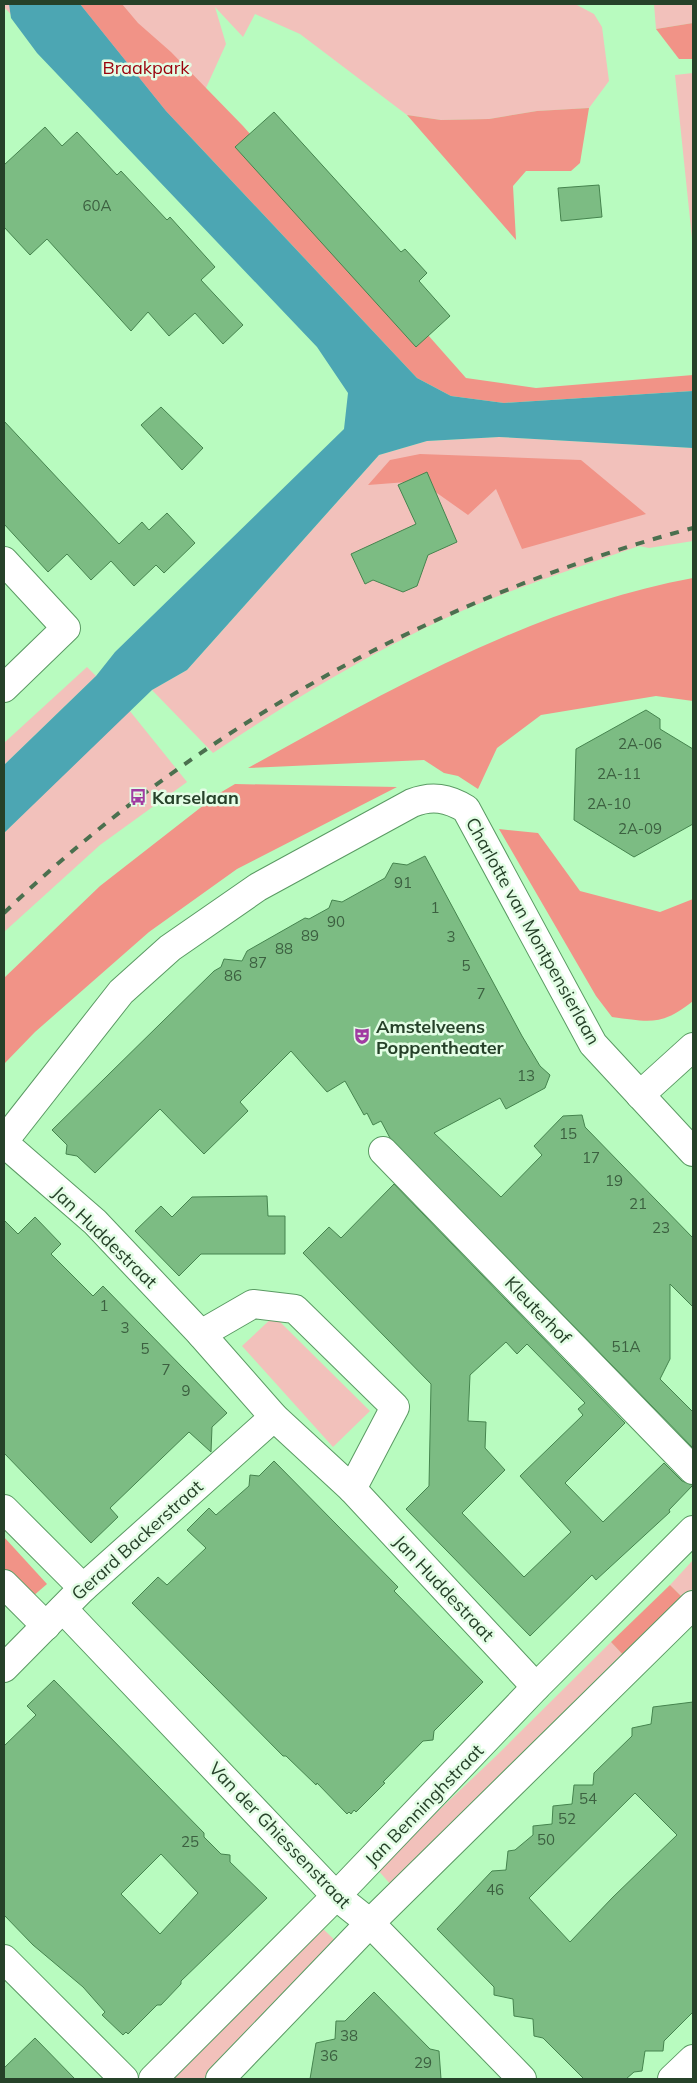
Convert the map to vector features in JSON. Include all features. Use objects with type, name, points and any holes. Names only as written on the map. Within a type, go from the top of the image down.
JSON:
[{"type":"street","points":[[4,561],[66,628],[4,688]]},
{"type":"street","name":"Charlotte van Montpensierlaan","points":[[4,1142],[122,992],[170,948],[258,887],[412,803],[427,797],[451,800],[466,809],[593,1044],[693,1152]]},
{"type":"street","points":[[640,1095],[693,1047]]},
{"type":"street","name":"Jan Huddestraat","points":[[4,1142],[95,1222],[201,1334],[274,1417],[352,1489],[536,1687]]},
{"type":"street","name":"Kleuterhof","points":[[383,1150],[693,1470]]},
{"type":"street","points":[[201,1334],[253,1304],[295,1309],[395,1407],[352,1489]]},
{"type":"street","name":"Gerard Backerstraat","points":[[4,1668],[83,1588],[274,1417]]},
{"type":"street","points":[[4,1509],[83,1588]]},
{"type":"street","name":"Jan Benninghstraat","points":[[153,2079],[336,1896],[536,1687],[693,1530]]},
{"type":"street","name":"Van der Ghiessenstraat","points":[[4,1584],[54,1617],[336,1896],[370,1923],[522,2079]]},
{"type":"street","points":[[220,2079],[370,1923],[693,1605]]},
{"type":"street","points":[[4,1959],[124,2079]]},
{"type":"street","points":[[672,2079],[693,2059]]},
{"type":"green space","name":"Braakpark","points":[[4,4],[575,4],[594,14],[602,27],[609,81],[589,108],[537,111],[489,119],[441,120],[407,115],[300,34],[255,14],[243,37],[215,7],[226,44],[164,180],[4,7]]},
{"type":"green space","name":"Braakpark","points":[[80,4],[122,4],[138,23],[171,52],[243,126],[466,378],[536,388],[693,375],[693,391],[504,403],[451,396],[417,378],[166,111]]},
{"type":"green space","points":[[654,4],[693,4],[693,23],[656,29]]},
{"type":"green space","points":[[693,23],[693,59],[679,59],[656,29]]},
{"type":"green space","points":[[693,73],[693,248],[675,75]]},
{"type":"green space","points":[[589,108],[580,163],[571,171],[526,171],[513,186],[516,240],[407,115],[441,120],[489,119],[537,111]]},
{"type":"green space","points":[[499,437],[693,448],[693,541],[649,548],[639,546],[522,587],[437,622],[334,677],[285,706],[213,753],[152,690],[187,670],[379,455],[427,441]]},
{"type":"green space","points":[[420,454],[581,460],[646,514],[522,549],[496,489],[468,515],[420,481],[368,485],[390,460]]},
{"type":"green space","points":[[693,578],[693,701],[656,696],[541,715],[497,748],[478,789],[458,776],[444,773],[424,760],[248,768],[408,682],[463,655],[519,631],[575,609],[633,592]]},
{"type":"green space","points":[[87,667],[96,676],[4,765],[4,743]]},
{"type":"green space","points":[[129,710],[187,782],[100,845],[4,932],[4,833]]},
{"type":"green space","points":[[235,784],[397,787],[237,869],[149,932],[35,1032],[4,1064],[4,978],[100,886],[218,794]]},
{"type":"green space","points":[[499,829],[538,833],[580,891],[660,912],[693,899],[693,1001],[673,1015],[655,1020],[646,1021],[612,1017],[596,996]]},
{"type":"green space","points":[[274,1316],[370,1411],[333,1447],[242,1346]]},
{"type":"green space","points":[[4,1537],[47,1584],[32,1597],[4,1569]]},
{"type":"green space","points":[[693,1560],[693,1588],[683,1598],[670,1585]]},
{"type":"green space","points":[[670,1585],[683,1598],[626,1658],[611,1642]]},
{"type":"green space","points":[[611,1642],[626,1658],[392,1886],[377,1869],[495,1757]]},
{"type":"green space","points":[[322,1928],[339,1944],[203,2079],[173,2079]]},
{"type":"water","points":[[9,4],[80,4],[166,111],[417,378],[451,396],[504,403],[693,391],[693,448],[499,437],[427,441],[379,455],[187,670],[152,690],[4,833],[4,765],[96,676],[115,652],[344,429],[348,393],[317,347],[37,53],[11,18]]},
{"type":"building","points":[[274,112],[401,252],[405,249],[427,273],[419,281],[450,316],[416,347],[235,147]]},
{"type":"building","points":[[45,127],[62,146],[77,132],[117,175],[121,171],[167,220],[170,217],[215,267],[201,280],[243,325],[223,344],[195,313],[169,336],[148,312],[131,331],[47,239],[30,255],[4,227],[4,165]]},
{"type":"building","points":[[599,185],[602,217],[561,221],[558,188]]},
{"type":"building","points":[[161,407],[203,448],[182,470],[141,425]]},
{"type":"building","points":[[4,421],[119,544],[142,522],[149,530],[167,513],[195,543],[164,573],[156,565],[134,586],[111,561],[91,580],[67,554],[48,572],[4,524]]},
{"type":"building","points":[[427,472],[457,542],[428,555],[417,586],[403,592],[373,580],[365,584],[351,554],[416,524],[398,485]]},
{"type":"building","points":[[646,710],[660,719],[660,729],[693,749],[693,824],[634,857],[574,820],[576,749]]},
{"type":"building","points":[[425,856],[522,1036],[540,1066],[550,1075],[545,1088],[506,1109],[500,1098],[434,1133],[501,1197],[542,1155],[534,1146],[563,1116],[582,1115],[585,1127],[693,1238],[693,1307],[670,1284],[670,1359],[660,1379],[693,1412],[693,1448],[390,1138],[381,1121],[373,1125],[367,1113],[364,1115],[345,1081],[327,1092],[291,1051],[240,1102],[248,1111],[204,1154],[160,1109],[95,1173],[77,1156],[66,1154],[67,1145],[52,1130],[214,971],[221,967],[224,959],[242,961],[247,951],[305,918],[309,919],[329,908],[332,900],[342,902],[385,878],[393,863],[407,865]]},
{"type":"building","points":[[394,1184],[625,1423],[565,1483],[603,1522],[664,1463],[682,1481],[693,1485],[669,1510],[670,1512],[596,1580],[592,1575],[530,1636],[406,1509],[429,1486],[431,1384],[303,1253],[329,1227],[341,1238]],"holes":[[[506,1342],[517,1354],[527,1344],[585,1403],[578,1409],[583,1415],[520,1476],[571,1532],[524,1577],[462,1513],[505,1470],[485,1448],[486,1422],[468,1421],[470,1375]]]},
{"type":"building","points":[[267,1196],[268,1216],[285,1216],[285,1254],[201,1254],[179,1276],[135,1231],[161,1206],[172,1217],[192,1197]]},
{"type":"building","points":[[35,1217],[61,1244],[51,1254],[93,1296],[103,1286],[227,1413],[212,1427],[211,1452],[189,1432],[110,1508],[118,1517],[91,1543],[4,1453],[4,1220],[18,1234]]},
{"type":"building","points":[[274,1461],[398,1587],[394,1591],[483,1682],[434,1731],[433,1740],[423,1741],[383,1782],[385,1783],[356,1812],[354,1810],[351,1814],[349,1812],[347,1814],[317,1783],[316,1785],[286,1756],[283,1756],[132,1603],[158,1577],[167,1585],[206,1548],[187,1530],[209,1508],[216,1515],[249,1486],[250,1475],[259,1476]]},
{"type":"building","points":[[54,1680],[204,1833],[204,1837],[221,1854],[230,1855],[230,1862],[267,1898],[181,1981],[181,1984],[161,2005],[157,2005],[128,2034],[126,2032],[123,2035],[102,2015],[105,2012],[83,1987],[33,1945],[4,1915],[4,1746],[36,1715],[27,1706]],"holes":[[[161,1854],[198,1893],[160,1934],[121,1894]]]},
{"type":"building","points":[[693,1702],[693,2012],[664,2041],[663,2051],[645,2051],[642,2071],[634,2072],[626,2079],[584,2079],[543,2038],[534,2036],[533,2019],[514,2016],[513,1999],[494,1995],[494,1987],[437,1929],[492,1871],[506,1870],[508,1851],[515,1850],[533,1835],[533,1826],[552,1824],[553,1806],[572,1804],[574,1785],[593,1785],[594,1773],[632,1736],[632,1728],[651,1724],[653,1707]],"holes":[[[635,1793],[677,1835],[570,1942],[529,1898]]]},
{"type":"building","points":[[374,1992],[430,2049],[439,2051],[441,2079],[310,2079],[316,2043],[335,2039],[336,2021],[345,2021]]},
{"type":"building","points":[[35,2038],[75,2079],[4,2079],[4,2068]]},
{"type":"railway","points":[[4,913],[78,846],[156,784],[238,728],[324,677],[412,631],[503,591],[597,557],[693,528]]},
{"type":"place","name":"Karselaan","points":[[138,797]]},
{"type":"place","name":"Amstelveens Poppentheater","points":[[362,1036]]}]
